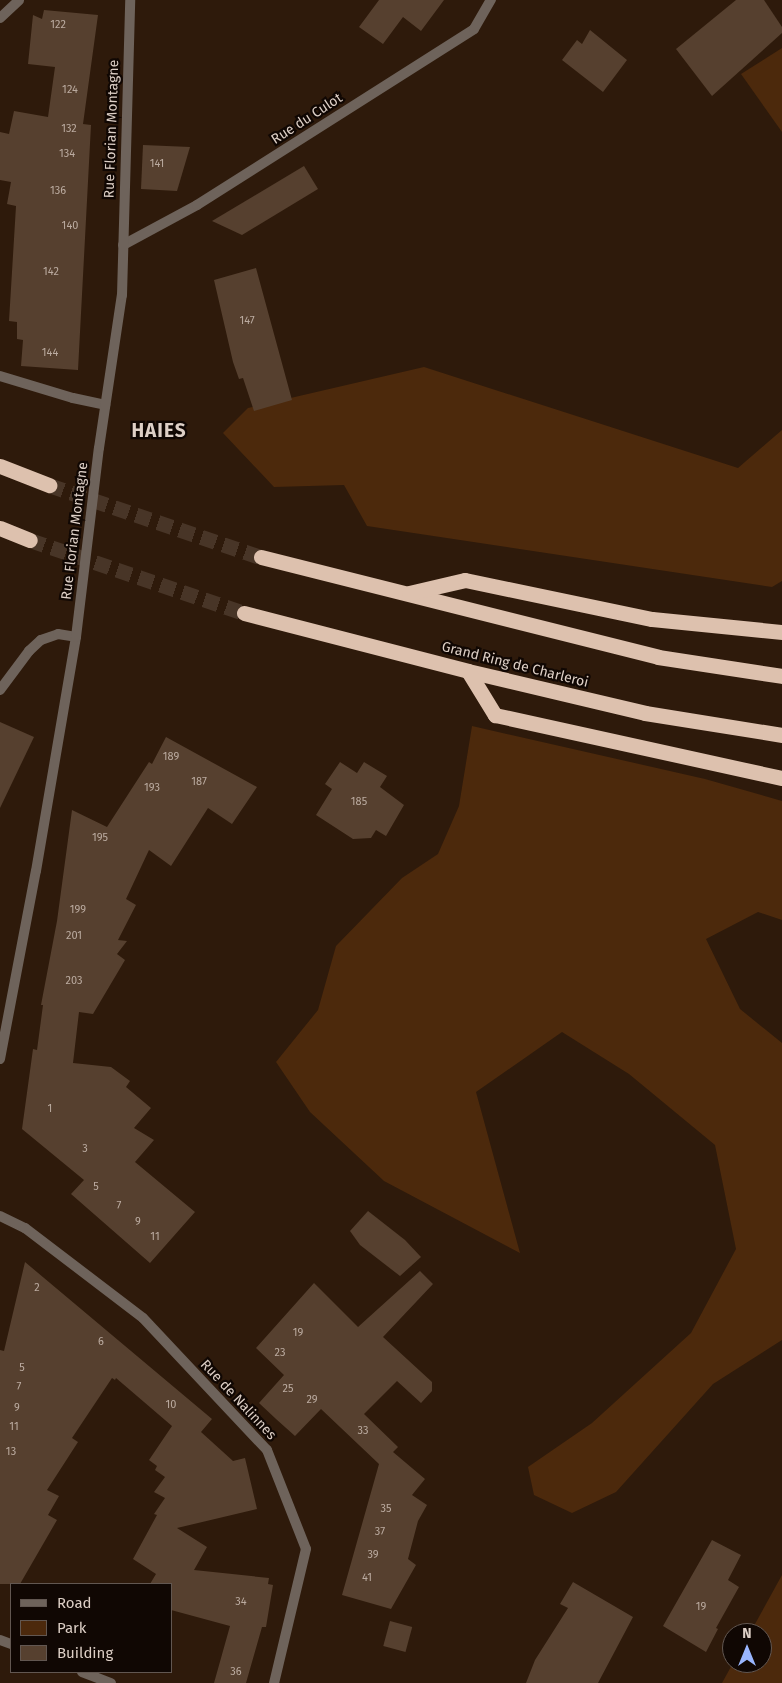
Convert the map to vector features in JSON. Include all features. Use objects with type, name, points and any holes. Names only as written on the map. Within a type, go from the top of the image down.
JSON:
[{"type":"highway","points":[[0,466],[49,485]]},
{"type":"highway","points":[[0,528],[30,540]]},
{"type":"highway","points":[[261,557],[658,657],[782,676]]},
{"type":"highway","points":[[405,594],[465,580],[652,619],[782,632]]},
{"type":"highway","name":"Grand Ring de Charleroi","points":[[244,612],[468,671],[644,713],[782,735]]},
{"type":"highway","points":[[468,671],[494,715],[782,778]]},
{"type":"street","points":[[0,18],[19,0]]},
{"type":"street","name":"Rue Florian Montagne","points":[[0,1059],[36,871],[76,637],[105,405],[122,295],[130,0]]},
{"type":"street","name":"Rue du Culot","points":[[123,245],[197,205],[474,29],[491,0]]},
{"type":"street","points":[[0,376],[73,398],[105,405]]},
{"type":"street","points":[[0,690],[28,651],[41,640],[58,634],[76,637]]},
{"type":"street","name":"Rue de Nalinnes","points":[[0,1216],[25,1228],[143,1318],[267,1450],[306,1549],[274,1683]]},
{"type":"street","points":[[85,1673],[111,1683]]},
{"type":"green space","points":[[782,48],[782,132],[741,74]]},
{"type":"green space","points":[[424,367],[738,468],[782,430],[782,581],[772,587],[367,526],[344,485],[274,487],[223,433],[248,408]]},
{"type":"green space","points":[[472,726],[705,779],[782,801],[782,920],[758,912],[706,939],[740,1009],[782,1043],[782,1340],[713,1384],[616,1492],[572,1513],[534,1495],[528,1467],[592,1423],[691,1333],[736,1249],[715,1145],[629,1074],[562,1032],[476,1092],[520,1253],[384,1181],[310,1112],[276,1062],[318,1010],[336,946],[402,878],[438,854],[459,806]]},
{"type":"green space","points":[[782,1575],[782,1683],[722,1683],[728,1673],[772,1673],[772,1623],[756,1623]]},
{"type":"building","points":[[379,0],[444,0],[421,31],[403,17],[383,44],[359,27]]},
{"type":"building","points":[[736,0],[764,0],[782,27],[782,33],[712,96],[676,49]]},
{"type":"building","points":[[44,10],[98,15],[83,124],[91,125],[78,370],[21,366],[23,340],[17,339],[17,322],[9,321],[16,206],[7,204],[11,182],[0,180],[0,132],[9,134],[14,111],[48,117],[55,67],[28,64],[33,15],[42,19]]},
{"type":"building","points":[[590,30],[627,60],[603,92],[562,60],[577,40],[582,44]]},
{"type":"building","points":[[143,145],[190,147],[177,191],[141,189]]},
{"type":"building","points":[[304,166],[318,189],[242,235],[212,221]]},
{"type":"building","points":[[256,268],[292,400],[254,411],[243,378],[239,379],[233,362],[214,280]]},
{"type":"building","points":[[0,722],[34,737],[0,808]]},
{"type":"building","points":[[166,737],[257,787],[232,824],[208,808],[171,866],[149,850],[126,899],[136,905],[118,940],[127,941],[117,954],[125,960],[93,1014],[79,1012],[73,1063],[111,1067],[130,1081],[126,1087],[151,1108],[134,1128],[154,1140],[135,1162],[195,1212],[150,1263],[71,1194],[84,1180],[22,1129],[33,1049],[37,1050],[43,1005],[41,1005],[57,921],[72,810],[107,827],[149,762],[152,764]]},
{"type":"building","points":[[340,762],[357,773],[364,762],[387,776],[380,787],[404,805],[386,836],[376,830],[371,838],[353,839],[316,815],[332,789],[325,784]]},
{"type":"building","points":[[368,1211],[405,1240],[421,1257],[400,1276],[360,1245],[350,1231]]},
{"type":"building","points":[[25,1262],[212,1419],[201,1432],[233,1461],[245,1458],[257,1509],[177,1528],[207,1547],[194,1570],[269,1578],[268,1584],[273,1585],[266,1627],[262,1627],[246,1683],[214,1683],[230,1626],[172,1610],[172,1583],[151,1583],[156,1574],[133,1559],[157,1515],[154,1514],[165,1498],[154,1492],[165,1477],[155,1470],[157,1466],[149,1460],[172,1426],[116,1378],[115,1380],[112,1378],[72,1438],[78,1442],[47,1490],[59,1496],[48,1515],[57,1520],[21,1583],[0,1584],[0,1350],[4,1351]]},
{"type":"building","points":[[420,1271],[433,1284],[383,1337],[432,1382],[432,1391],[421,1403],[397,1381],[364,1414],[398,1447],[393,1452],[425,1479],[412,1495],[427,1505],[418,1521],[408,1559],[416,1565],[391,1609],[342,1595],[379,1464],[321,1409],[295,1436],[259,1403],[284,1375],[256,1348],[314,1283],[358,1327]]},
{"type":"building","points":[[712,1540],[741,1555],[728,1580],[739,1587],[716,1628],[718,1629],[706,1652],[663,1626]]},
{"type":"building","points":[[573,1582],[633,1617],[598,1683],[526,1683],[535,1660],[568,1608],[560,1604]]},
{"type":"building","points":[[390,1621],[412,1627],[405,1652],[383,1646]]},
{"type":"tunnel","points":[[49,485],[261,557]]},
{"type":"tunnel","points":[[30,540],[244,613]]},
{"type":"district","name":"HAIES","points":[[159,431]]}]
